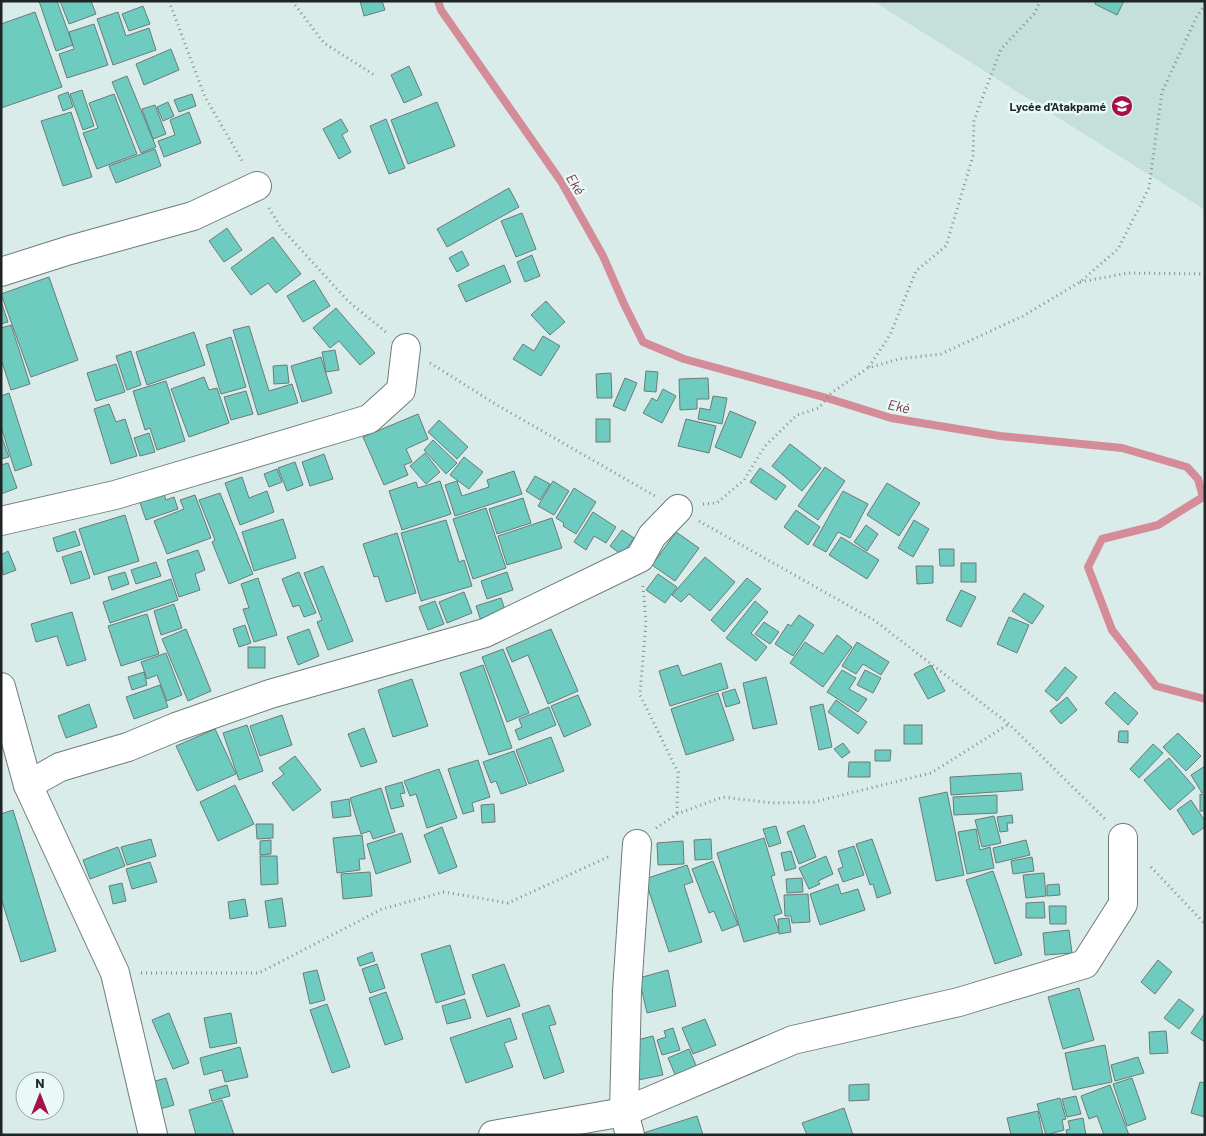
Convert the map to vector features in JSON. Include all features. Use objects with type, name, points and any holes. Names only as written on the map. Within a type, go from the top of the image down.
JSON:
[{"type":"street","points":[[1,272],[70,250],[193,216],[256,186]]},
{"type":"street","points":[[1,521],[115,495],[368,419],[401,390],[406,348]]},
{"type":"street","points":[[28,785],[60,767],[128,747],[176,727],[270,694],[485,633],[640,558],[652,536],[678,510]]},
{"type":"street","points":[[1,686],[28,785],[115,972],[153,1135]]},
{"type":"street","points":[[493,1135],[627,1123],[793,1040],[959,1002],[1085,964],[1124,904],[1123,838]]},
{"type":"street","points":[[627,1123],[627,990],[637,844]]},
{"type":"path","points":[[169,1],[205,97],[281,228],[349,302],[406,348],[497,405],[678,510],[874,620],[1009,724],[1123,838]]},
{"type":"path","points":[[292,1],[324,43],[376,76]]},
{"type":"path","points":[[868,368],[890,335],[916,271],[946,246],[973,156],[974,120],[1001,48],[1035,13],[1040,1]]},
{"type":"path","points":[[678,510],[692,505],[716,503],[744,480],[765,446],[797,415],[819,408],[831,393],[868,368],[899,359],[941,354],[1024,316],[1080,282],[1118,249],[1149,188],[1162,92],[1196,18],[1205,5]]},
{"type":"path","points":[[1080,282],[1128,273],[1205,274]]},
{"type":"path","points":[[640,558],[646,622],[640,694],[678,772],[677,814]]},
{"type":"path","points":[[115,972],[259,973],[382,909],[444,892],[508,903],[637,844],[677,814],[723,797],[772,803],[814,802],[931,773],[1009,724]]},
{"type":"path","points":[[1150,866],[1205,924]]},
{"type":"shaded area","name":"Lycée d'Atakpamé","points":[[873,1],[1205,1],[1205,210]]},
{"type":"building","points":[[39,1],[57,1],[73,45],[56,51]]},
{"type":"building","points":[[60,1],[91,1],[96,14],[69,24]]},
{"type":"building","points":[[360,1],[382,1],[385,10],[364,16]]},
{"type":"building","points":[[1096,1],[1124,1],[1117,15],[1095,4]]},
{"type":"building","points":[[143,6],[150,24],[129,31],[122,14]]},
{"type":"building","points":[[35,12],[62,87],[1,108],[1,24]]},
{"type":"building","points":[[118,12],[126,36],[149,28],[156,50],[113,65],[97,19]]},
{"type":"building","points":[[94,24],[108,65],[67,78],[59,54],[74,49],[69,32]]},
{"type":"building","points":[[171,49],[179,70],[144,85],[136,64]]},
{"type":"building","points":[[409,66],[422,95],[404,103],[391,75]]},
{"type":"building","points":[[127,76],[156,147],[141,153],[112,82]]},
{"type":"building","points":[[82,90],[94,126],[83,130],[70,94]]},
{"type":"building","points":[[68,92],[73,107],[63,111],[58,96]]},
{"type":"building","points":[[114,94],[137,154],[97,169],[83,133],[98,128],[89,103]]},
{"type":"building","points":[[192,94],[196,106],[179,112],[174,100]]},
{"type":"building","points":[[168,102],[174,116],[163,121],[157,107]]},
{"type":"building","points":[[437,102],[455,146],[408,164],[391,120]]},
{"type":"building","points":[[155,105],[166,134],[153,139],[142,109]]},
{"type":"building","points":[[71,112],[92,177],[63,186],[41,121]]},
{"type":"building","points":[[189,112],[201,143],[164,157],[158,141],[175,135],[170,120]]},
{"type":"building","points":[[341,119],[348,131],[342,135],[351,152],[339,159],[323,129]]},
{"type":"building","points":[[386,119],[405,168],[389,174],[370,126]]},
{"type":"building","points":[[155,149],[161,166],[116,183],[109,166]]},
{"type":"building","points":[[509,188],[519,207],[447,247],[437,229]]},
{"type":"building","points":[[522,213],[536,249],[516,257],[501,221]]},
{"type":"building","points":[[227,228],[242,250],[224,262],[209,241]]},
{"type":"building","points":[[273,237],[301,274],[276,293],[268,283],[251,295],[231,268]]},
{"type":"building","points":[[462,251],[469,265],[457,272],[449,258]]},
{"type":"building","points":[[532,255],[540,276],[525,282],[517,262]]},
{"type":"building","points":[[504,265],[511,282],[466,302],[458,285]]},
{"type":"building","points":[[49,277],[78,360],[31,377],[1,294]]},
{"type":"building","points":[[314,280],[330,306],[303,322],[287,296]]},
{"type":"building","points":[[1,301],[8,322],[1,324]]},
{"type":"building","points":[[546,301],[565,322],[550,335],[531,315]]},
{"type":"building","points":[[336,308],[375,353],[360,365],[339,341],[330,348],[313,328]]},
{"type":"building","points":[[11,325],[30,384],[11,390],[1,359],[1,328]]},
{"type":"building","points":[[249,326],[269,391],[292,384],[298,403],[258,415],[233,330]]},
{"type":"building","points":[[194,332],[205,365],[147,385],[136,352]]},
{"type":"building","points":[[543,336],[560,346],[541,376],[513,359],[523,344],[534,351]]},
{"type":"building","points":[[231,337],[246,387],[221,394],[206,345]]},
{"type":"building","points":[[335,350],[339,370],[326,372],[322,352]]},
{"type":"building","points":[[131,351],[141,385],[127,390],[116,356]]},
{"type":"building","points":[[321,357],[332,393],[302,402],[291,366]]},
{"type":"building","points":[[116,364],[125,392],[96,401],[87,373]]},
{"type":"building","points":[[287,365],[289,383],[274,384],[273,366]]},
{"type":"building","points":[[646,371],[658,372],[656,392],[644,391]]},
{"type":"building","points":[[611,373],[612,398],[597,398],[596,374]]},
{"type":"building","points":[[204,377],[209,390],[217,388],[229,423],[189,437],[171,389]]},
{"type":"building","points":[[625,378],[637,383],[625,411],[613,406]]},
{"type":"building","points":[[708,378],[709,399],[697,399],[697,409],[680,410],[679,379]]},
{"type":"building","points":[[166,381],[185,441],[157,450],[150,428],[145,430],[133,391]]},
{"type":"building","points":[[663,389],[676,396],[662,423],[643,413],[652,398],[657,401]]},
{"type":"building","points":[[246,391],[253,414],[231,420],[224,397]]},
{"type":"building","points":[[9,393],[32,465],[15,471],[1,427],[1,396]]},
{"type":"building","points":[[713,396],[727,398],[722,424],[698,419],[700,408],[710,410]]},
{"type":"building","points":[[109,404],[116,422],[125,419],[137,456],[111,464],[94,409]]},
{"type":"building","points":[[730,411],[756,422],[741,458],[715,447]]},
{"type":"building","points":[[418,414],[428,439],[406,449],[412,462],[404,465],[408,475],[384,485],[363,437]]},
{"type":"building","points":[[596,419],[610,419],[610,442],[596,442]]},
{"type":"building","points":[[686,419],[716,426],[709,453],[678,446]]},
{"type":"building","points":[[439,420],[468,447],[457,459],[428,432]]},
{"type":"building","points":[[149,433],[155,452],[140,456],[134,438]]},
{"type":"building","points":[[1,435],[9,457],[1,459]]},
{"type":"building","points":[[433,440],[457,463],[446,474],[424,450]]},
{"type":"building","points":[[790,444],[821,468],[802,491],[772,466]]},
{"type":"building","points":[[425,453],[440,472],[426,484],[410,466]]},
{"type":"building","points":[[324,454],[333,479],[310,486],[302,462]]},
{"type":"building","points":[[464,457],[483,472],[469,489],[450,475]]},
{"type":"building","points":[[295,462],[303,485],[287,491],[278,468]]},
{"type":"building","points":[[8,463],[17,488],[1,494],[1,465]]},
{"type":"building","points":[[825,467],[845,481],[818,520],[798,506]]},
{"type":"building","points":[[760,468],[786,486],[776,500],[750,482]]},
{"type":"building","points":[[277,469],[282,482],[269,487],[264,474]]},
{"type":"building","points":[[514,471],[522,494],[455,516],[445,485],[457,481],[462,496],[489,487],[487,480]]},
{"type":"building","points":[[535,476],[550,484],[540,500],[526,491]]},
{"type":"building","points":[[242,477],[249,498],[267,491],[274,512],[240,525],[225,483]]},
{"type":"building","points":[[440,481],[451,514],[402,530],[389,491],[416,482],[418,488]]},
{"type":"building","points":[[553,481],[569,491],[554,515],[538,506]]},
{"type":"building","points":[[887,483],[920,503],[899,536],[867,515]]},
{"type":"building","points":[[574,488],[596,502],[576,534],[563,526],[564,523],[556,518]]},
{"type":"building","points":[[163,491],[166,500],[174,497],[178,509],[146,520],[139,500]]},
{"type":"building","points":[[843,491],[868,504],[850,538],[838,532],[826,552],[813,545]]},
{"type":"building","points":[[220,493],[253,574],[229,584],[212,542],[215,540],[199,500]]},
{"type":"building","points":[[195,495],[211,538],[167,554],[154,521],[184,509],[180,500]]},
{"type":"building","points":[[523,498],[531,523],[497,534],[489,509]]},
{"type":"building","points":[[486,508],[506,568],[473,579],[453,519]]},
{"type":"building","points":[[796,510],[820,527],[808,545],[784,527]]},
{"type":"building","points":[[593,512],[616,527],[606,543],[594,536],[586,550],[574,542]]},
{"type":"building","points":[[125,515],[139,561],[94,575],[79,529]]},
{"type":"building","points":[[552,518],[562,548],[507,565],[498,536]]},
{"type":"building","points":[[283,519],[296,558],[254,571],[242,532]]},
{"type":"building","points":[[446,520],[459,562],[464,560],[472,586],[421,601],[401,533]]},
{"type":"building","points":[[914,520],[929,529],[913,557],[898,548]]},
{"type":"building","points":[[866,525],[878,534],[867,551],[854,542]]},
{"type":"building","points":[[622,530],[634,538],[622,555],[610,546]]},
{"type":"building","points":[[75,531],[80,545],[57,552],[53,538]]},
{"type":"building","points":[[676,532],[699,548],[675,581],[652,565]]},
{"type":"building","points":[[397,533],[416,593],[386,602],[378,576],[374,577],[363,544]]},
{"type":"building","points":[[841,537],[879,560],[867,579],[829,555]]},
{"type":"building","points":[[939,549],[954,549],[954,566],[940,566]]},
{"type":"building","points":[[198,550],[205,570],[195,574],[200,590],[179,597],[167,560]]},
{"type":"building","points":[[8,551],[16,570],[3,575],[1,555]]},
{"type":"building","points":[[81,551],[90,578],[71,584],[62,557]]},
{"type":"building","points":[[705,557],[735,582],[710,611],[689,594],[681,602],[672,595]]},
{"type":"building","points":[[156,562],[161,576],[136,584],[131,570]]},
{"type":"building","points":[[961,563],[976,563],[976,582],[961,582]]},
{"type":"building","points":[[323,566],[353,641],[328,650],[317,622],[322,620],[304,573]]},
{"type":"building","points":[[916,566],[933,566],[933,583],[917,584]]},
{"type":"building","points":[[125,572],[129,584],[112,590],[108,577]]},
{"type":"building","points":[[299,572],[316,613],[304,617],[299,605],[293,607],[282,579]]},
{"type":"building","points":[[507,572],[513,590],[487,599],[481,581]]},
{"type":"building","points":[[658,574],[677,587],[665,603],[646,590]]},
{"type":"building","points":[[258,578],[277,635],[254,642],[243,609],[249,608],[241,584]]},
{"type":"building","points":[[747,578],[761,589],[724,632],[711,620]]},
{"type":"building","points":[[171,579],[178,600],[110,623],[103,602]]},
{"type":"building","points":[[961,590],[976,597],[961,627],[946,620]]},
{"type":"building","points":[[464,592],[472,613],[447,623],[439,602]]},
{"type":"building","points":[[1024,593],[1044,606],[1032,624],[1012,611]]},
{"type":"building","points":[[501,598],[506,613],[481,621],[476,606]]},
{"type":"building","points":[[435,601],[444,624],[428,630],[419,607]]},
{"type":"building","points":[[755,601],[768,612],[751,633],[767,647],[756,661],[726,638]]},
{"type":"building","points":[[174,604],[182,628],[161,635],[154,611]]},
{"type":"building","points":[[72,612],[86,660],[67,666],[57,636],[36,642],[31,624]]},
{"type":"building","points":[[147,614],[159,654],[121,666],[108,626]]},
{"type":"building","points":[[799,615],[814,625],[793,656],[775,644],[788,624],[791,626]]},
{"type":"building","points":[[1009,617],[1029,625],[1017,653],[997,644]]},
{"type":"building","points":[[764,622],[779,632],[770,644],[755,634]]},
{"type":"building","points":[[245,625],[251,643],[239,647],[233,629]]},
{"type":"building","points":[[186,629],[211,691],[188,701],[162,639]]},
{"type":"building","points":[[309,629],[319,656],[298,665],[287,637]]},
{"type":"building","points":[[551,629],[578,691],[548,704],[528,655],[512,662],[506,648]]},
{"type":"building","points":[[837,635],[852,647],[823,687],[790,663],[805,642],[823,654]]},
{"type":"building","points":[[857,642],[889,662],[881,675],[863,664],[856,674],[842,666]]},
{"type":"building","points":[[248,647],[265,647],[265,668],[248,668]]},
{"type":"building","points":[[503,649],[529,713],[507,722],[482,657]]},
{"type":"building","points":[[166,653],[182,695],[167,701],[157,675],[147,679],[141,662]]},
{"type":"building","points":[[721,663],[728,688],[670,706],[659,671],[678,665],[682,676]]},
{"type":"building","points":[[483,665],[512,748],[489,755],[460,673]]},
{"type":"building","points":[[931,665],[945,691],[928,699],[914,674]]},
{"type":"building","points":[[1065,667],[1077,677],[1057,701],[1045,691]]},
{"type":"building","points":[[842,670],[856,678],[849,689],[867,699],[858,712],[827,692]]},
{"type":"building","points":[[865,670],[881,678],[873,693],[857,685]]},
{"type":"building","points":[[144,672],[147,685],[132,690],[128,677]]},
{"type":"building","points":[[766,677],[777,724],[753,729],[743,683]]},
{"type":"building","points":[[412,679],[428,726],[393,737],[378,690]]},
{"type":"building","points":[[160,685],[168,707],[134,719],[126,697]]},
{"type":"building","points":[[735,689],[740,703],[726,707],[722,693]]},
{"type":"building","points":[[1115,692],[1138,713],[1128,725],[1105,703]]},
{"type":"building","points":[[718,693],[734,740],[686,755],[671,709]]},
{"type":"building","points":[[578,695],[591,725],[564,737],[551,706]]},
{"type":"building","points":[[1067,697],[1077,710],[1061,724],[1050,711]]},
{"type":"building","points":[[836,700],[867,722],[858,734],[828,712]]},
{"type":"building","points":[[89,704],[97,727],[66,738],[58,716]]},
{"type":"building","points":[[823,704],[832,747],[819,750],[810,707]]},
{"type":"building","points":[[549,707],[556,725],[519,740],[515,730],[522,727],[519,719]]},
{"type":"building","points":[[282,715],[292,745],[260,756],[250,726]]},
{"type":"building","points":[[247,725],[263,771],[239,780],[223,733]]},
{"type":"building","points":[[904,725],[922,725],[922,744],[904,744]]},
{"type":"building","points":[[364,728],[377,762],[361,767],[348,734]]},
{"type":"building","points":[[215,729],[236,774],[197,791],[176,746]]},
{"type":"building","points":[[1119,731],[1128,731],[1128,743],[1118,742]]},
{"type":"building","points":[[1178,733],[1201,756],[1186,771],[1163,747]]},
{"type":"building","points":[[551,737],[564,771],[529,784],[516,750]]},
{"type":"building","points":[[843,743],[850,752],[842,758],[834,749]]},
{"type":"building","points":[[1153,744],[1163,753],[1139,778],[1130,769]]},
{"type":"building","points":[[875,750],[891,750],[890,761],[875,761]]},
{"type":"building","points":[[514,751],[527,785],[501,794],[496,781],[491,783],[483,762]]},
{"type":"building","points":[[295,756],[321,790],[293,811],[272,783],[284,774],[279,768]]},
{"type":"building","points":[[1169,758],[1195,788],[1170,810],[1144,780]]},
{"type":"building","points":[[478,760],[490,797],[472,803],[474,811],[463,814],[448,769]]},
{"type":"building","points":[[849,762],[870,762],[870,777],[848,777]]},
{"type":"building","points":[[1205,766],[1205,791],[1202,793],[1191,775]]},
{"type":"building","points":[[439,769],[457,818],[427,828],[416,794],[410,796],[404,781]]},
{"type":"building","points":[[1021,773],[1023,790],[951,795],[950,777]]},
{"type":"building","points":[[402,782],[405,793],[400,794],[404,806],[391,809],[385,787]]},
{"type":"building","points":[[235,785],[254,824],[218,841],[200,802]]},
{"type":"building","points":[[381,788],[395,832],[373,839],[370,831],[361,834],[350,798]]},
{"type":"building","points":[[947,792],[964,875],[936,881],[919,798]]},
{"type":"building","points":[[1200,794],[1205,795],[1205,811],[1200,811]]},
{"type":"building","points":[[997,795],[997,813],[954,815],[953,797]]},
{"type":"building","points":[[349,799],[351,816],[333,818],[331,802]]},
{"type":"building","points":[[1191,800],[1205,821],[1205,827],[1193,835],[1177,810]]},
{"type":"building","points":[[494,804],[495,822],[482,823],[481,805]]},
{"type":"building","points":[[13,810],[56,951],[21,962],[1,898],[1,814]]},
{"type":"building","points":[[1012,815],[1013,823],[1007,823],[1008,831],[1000,832],[997,817]]},
{"type":"building","points":[[994,816],[1001,843],[982,847],[975,820]]},
{"type":"building","points":[[256,824],[273,824],[273,838],[257,839]]},
{"type":"building","points":[[804,825],[816,857],[799,864],[787,832]]},
{"type":"building","points":[[776,826],[781,843],[769,847],[763,829]]},
{"type":"building","points":[[442,827],[457,867],[439,874],[424,835]]},
{"type":"building","points":[[976,829],[980,850],[990,847],[994,868],[967,874],[958,832]]},
{"type":"building","points":[[402,833],[411,862],[376,874],[367,844]]},
{"type":"building","points":[[362,835],[365,859],[359,859],[360,870],[337,873],[333,838]]},
{"type":"building","points":[[764,838],[775,875],[771,876],[782,913],[774,916],[779,932],[744,942],[717,853]]},
{"type":"building","points":[[151,839],[156,856],[127,865],[121,847]]},
{"type":"building","points":[[711,839],[712,859],[695,860],[694,840]]},
{"type":"building","points":[[872,839],[891,893],[877,898],[873,884],[870,885],[856,844]]},
{"type":"building","points":[[271,840],[271,854],[260,855],[260,841]]},
{"type":"building","points":[[1026,840],[1030,855],[996,863],[993,848]]},
{"type":"building","points":[[683,841],[684,864],[658,865],[657,843]]},
{"type":"building","points":[[854,846],[864,875],[843,882],[838,869],[843,867],[838,851]]},
{"type":"building","points":[[118,847],[125,866],[90,879],[83,860]]},
{"type":"building","points":[[791,851],[796,868],[785,871],[781,853]]},
{"type":"building","points":[[260,856],[277,856],[278,884],[261,885]]},
{"type":"building","points":[[826,856],[833,874],[818,881],[820,884],[809,889],[799,868]]},
{"type":"building","points":[[1032,857],[1034,871],[1013,874],[1011,861]]},
{"type":"building","points":[[713,861],[738,925],[722,931],[714,911],[709,913],[692,869]]},
{"type":"building","points":[[150,862],[157,882],[132,889],[126,869]]},
{"type":"building","points":[[687,865],[693,882],[684,885],[702,942],[669,952],[645,879]]},
{"type":"building","points":[[993,871],[1022,955],[995,964],[966,880]]},
{"type":"building","points":[[370,872],[372,896],[343,899],[341,874]]},
{"type":"building","points":[[1044,873],[1046,896],[1026,898],[1023,875]]},
{"type":"building","points":[[802,878],[803,892],[787,893],[786,879]]},
{"type":"building","points":[[122,883],[126,901],[113,904],[109,886]]},
{"type":"building","points":[[838,884],[841,894],[858,889],[865,910],[820,925],[810,894]]},
{"type":"building","points":[[1059,884],[1060,895],[1047,896],[1047,885]]},
{"type":"building","points":[[808,894],[810,922],[792,923],[791,916],[785,916],[784,895]]},
{"type":"building","points":[[282,898],[286,926],[269,928],[265,901]]},
{"type":"building","points":[[245,899],[248,916],[230,919],[228,902]]},
{"type":"building","points":[[1044,902],[1045,918],[1026,918],[1026,903]]},
{"type":"building","points":[[1049,906],[1066,906],[1066,924],[1050,924]]},
{"type":"building","points":[[789,918],[791,932],[779,934],[778,919]]},
{"type":"building","points":[[1069,930],[1072,953],[1045,955],[1043,933]]},
{"type":"building","points":[[450,945],[465,994],[436,1003],[421,954]]},
{"type":"building","points":[[372,952],[375,961],[360,966],[357,958]]},
{"type":"building","points":[[1158,960],[1172,972],[1155,994],[1141,982]]},
{"type":"building","points":[[377,964],[385,988],[370,993],[362,969]]},
{"type":"building","points":[[504,964],[520,1006],[487,1017],[472,975]]},
{"type":"building","points":[[317,970],[325,1000],[310,1004],[303,973]]},
{"type":"building","points":[[668,970],[676,1006],[647,1013],[639,978]]},
{"type":"building","points":[[1079,988],[1094,1040],[1063,1049],[1048,997]]},
{"type":"building","points":[[386,992],[403,1039],[385,1045],[369,998]]},
{"type":"building","points":[[465,999],[471,1018],[447,1024],[442,1006]]},
{"type":"building","points":[[1179,999],[1194,1010],[1179,1029],[1164,1018]]},
{"type":"building","points":[[327,1004],[350,1067],[332,1073],[310,1010]]},
{"type":"building","points":[[549,1005],[556,1024],[549,1026],[564,1072],[544,1079],[522,1014]]},
{"type":"building","points":[[169,1013],[189,1063],[173,1069],[152,1020]]},
{"type":"building","points":[[231,1013],[237,1043],[210,1048],[204,1018]]},
{"type":"building","points":[[1205,1013],[1205,1042],[1191,1033]]},
{"type":"building","points":[[510,1018],[517,1039],[504,1043],[513,1067],[466,1083],[450,1038]]},
{"type":"building","points":[[705,1019],[716,1045],[693,1054],[682,1028]]},
{"type":"building","points":[[673,1028],[680,1050],[662,1055],[657,1040],[666,1037],[664,1031]]},
{"type":"building","points":[[1166,1031],[1168,1053],[1150,1054],[1149,1032]]},
{"type":"building","points":[[653,1036],[663,1075],[638,1080],[629,1042]]},
{"type":"building","points":[[1105,1045],[1112,1082],[1073,1090],[1065,1053]]},
{"type":"building","points":[[240,1047],[248,1077],[225,1082],[222,1070],[204,1075],[200,1058]]},
{"type":"building","points":[[689,1049],[698,1070],[677,1079],[668,1058]]},
{"type":"building","points":[[1138,1057],[1144,1073],[1115,1081],[1111,1065]]},
{"type":"building","points":[[166,1078],[174,1105],[160,1109],[152,1082]]},
{"type":"building","points":[[1132,1078],[1146,1119],[1127,1126],[1113,1084]]},
{"type":"building","points":[[1200,1082],[1205,1083],[1205,1117],[1191,1113]]},
{"type":"building","points":[[869,1084],[869,1100],[849,1101],[849,1085]]},
{"type":"building","points":[[227,1085],[230,1096],[212,1101],[209,1090]]},
{"type":"building","points":[[1110,1085],[1129,1135],[1104,1135],[1097,1116],[1089,1119],[1081,1096]]},
{"type":"building","points":[[1076,1096],[1081,1114],[1067,1117],[1062,1099]]},
{"type":"building","points":[[1060,1098],[1066,1119],[1062,1120],[1064,1130],[1046,1135],[1037,1104]]},
{"type":"building","points":[[222,1100],[234,1135],[196,1135],[189,1110]]},
{"type":"building","points":[[844,1108],[853,1135],[807,1135],[802,1123]]},
{"type":"building","points":[[1038,1111],[1043,1135],[1011,1135],[1007,1118]]},
{"type":"building","points":[[697,1116],[703,1135],[640,1134]]},
{"type":"building","points":[[1083,1118],[1086,1135],[1067,1135],[1066,1130],[1070,1129],[1068,1121]]},
{"type":"waterway","name":"Eké","points":[[438,1],[441,10],[562,183],[603,256],[643,342],[684,359],[827,398],[891,418],[1000,436],[1122,448],[1187,467],[1198,479],[1203,497],[1158,525],[1102,539],[1088,567],[1112,630],[1156,686],[1205,699]]},
{"type":"place","name":"Lycée d'Atakpamé","points":[[1122,106]]}]
